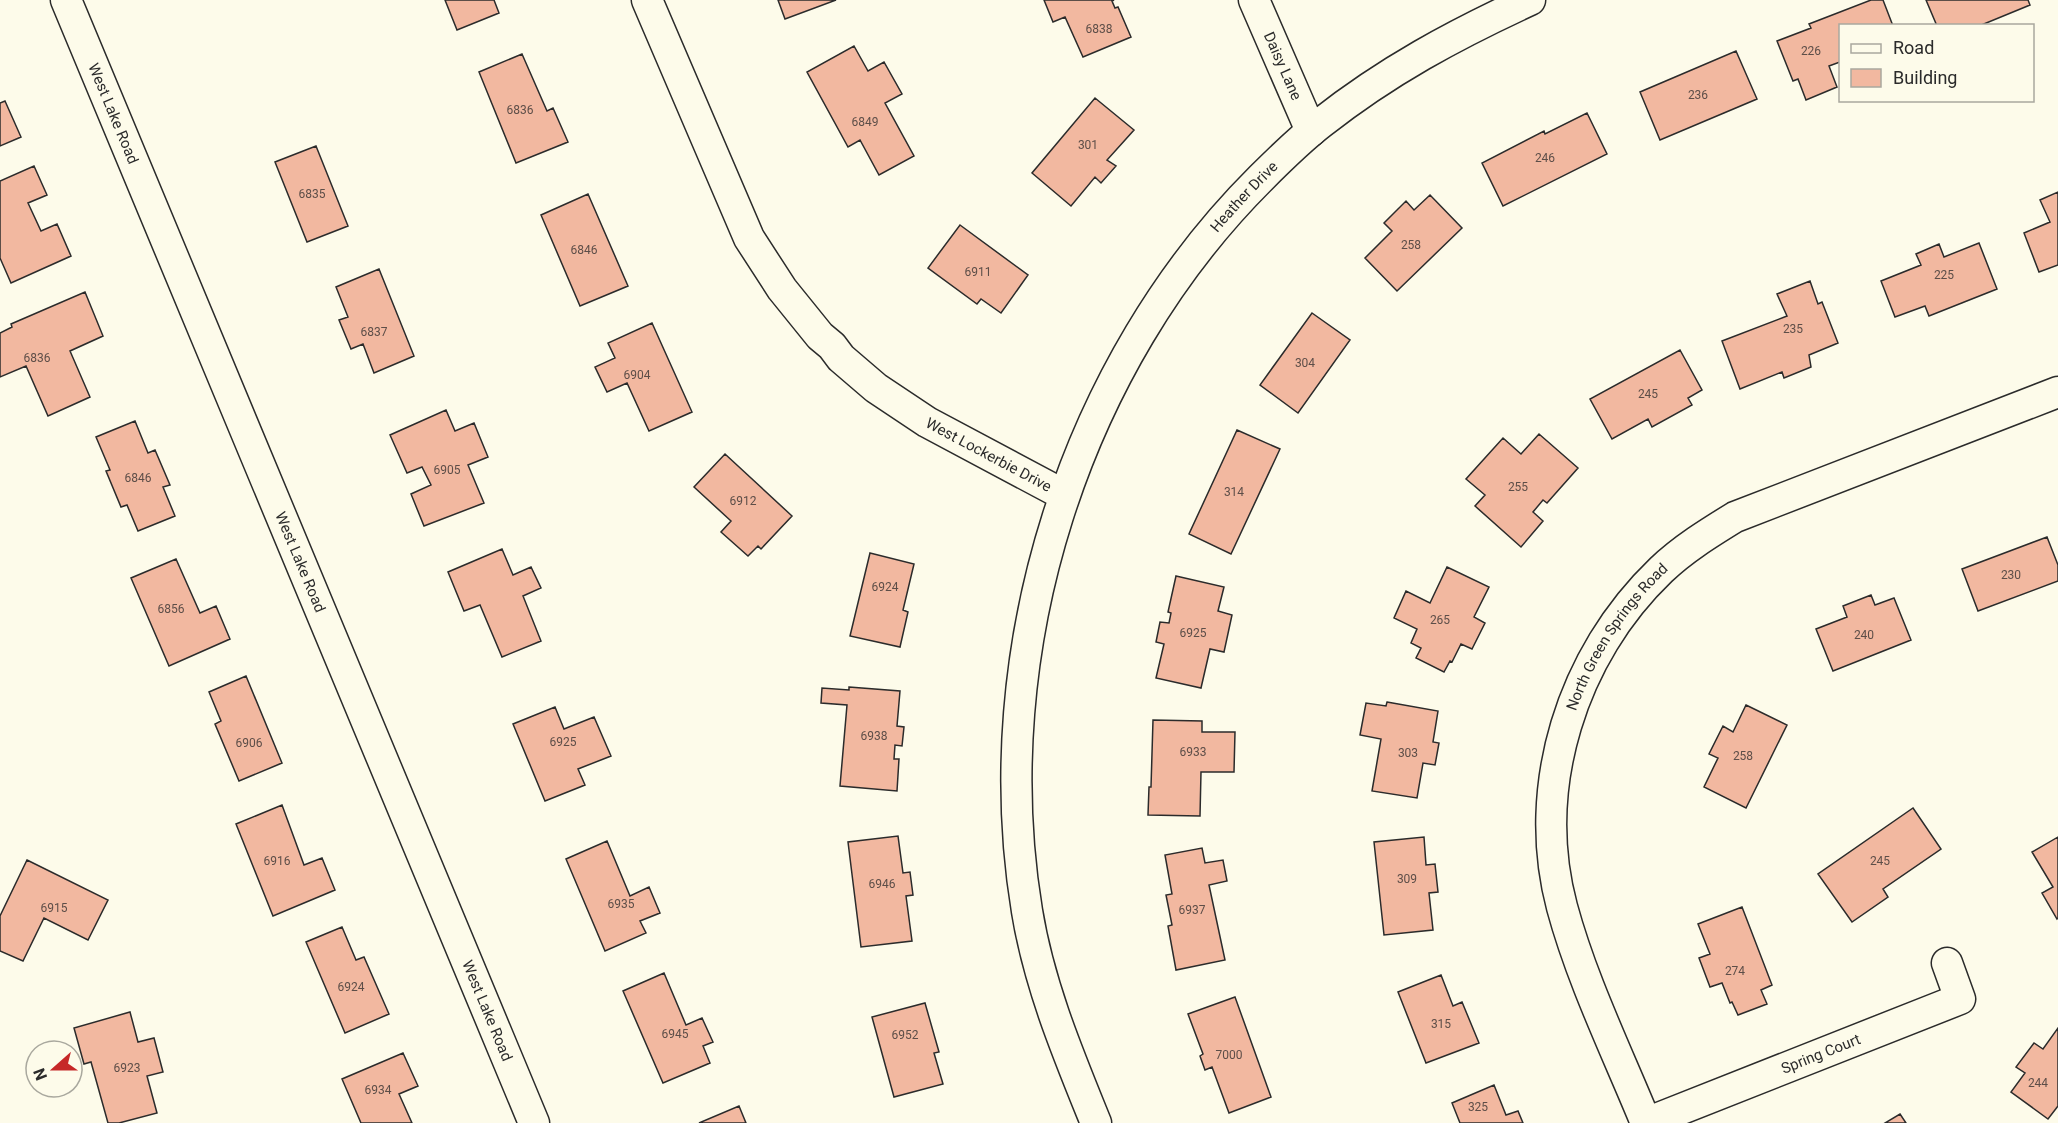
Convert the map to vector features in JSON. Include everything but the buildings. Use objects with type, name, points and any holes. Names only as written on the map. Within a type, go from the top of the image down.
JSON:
[{"type":"street","name":"West Lake Road","points":[[66,0],[534,1123]]},
{"type":"street","name":"West Lockerbie Drive","points":[[647,0],[749,238],[782,289],[820,336],[841,358],[876,388],[927,422],[1064,495],[1030,630],[1020,706],[1016,768],[1019,846],[1026,907],[1036,953],[1053,1013],[1096,1123]]},
{"type":"street","name":"Daisy Lane","points":[[1254,0],[1311,131]]},
{"type":"street","name":"Heather Drive","points":[[1064,495],[1106,395],[1136,340],[1165,292],[1195,251],[1232,208],[1275,163],[1311,131],[1374,83],[1428,50],[1530,0]]},
{"type":"street","name":"North Green Springs Road","points":[[1646,1123],[1576,952],[1553,863],[1551,816],[1556,770],[1570,710],[1588,667],[1604,640],[1639,592],[1672,560],[1735,517],[2058,392]]},
{"type":"street","name":"Spring Court","points":[[1646,1123],[1960,999],[1947,963]]}]
